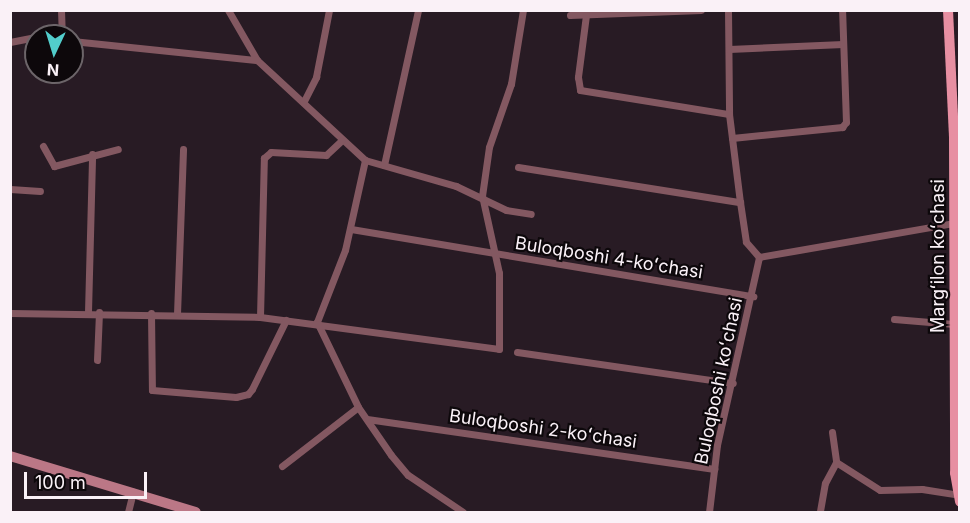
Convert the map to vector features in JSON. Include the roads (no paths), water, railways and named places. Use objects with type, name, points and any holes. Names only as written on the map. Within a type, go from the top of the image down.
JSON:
[{"type":"main road","name":"Margʻilon koʻchasi","points":[[948,10],[954,139],[954,324],[959,498]]},
{"type":"main road","points":[[10,456],[196,513]]},
{"type":"street","points":[[228,10],[236,19],[257,60],[304,101],[341,141],[365,160],[482,196],[506,210],[531,213]]},
{"type":"street","points":[[236,19],[239,10]]},
{"type":"street","points":[[304,101],[316,77],[329,10]]},
{"type":"street","points":[[384,165],[418,10]]},
{"type":"street","points":[[10,313],[99,312],[260,317],[317,322],[499,349],[496,255],[482,196],[489,147],[511,84],[523,10]]},
{"type":"street","points":[[570,15],[701,10]]},
{"type":"street","points":[[728,10],[729,114],[740,202],[746,242],[759,257],[953,223]]},
{"type":"street","points":[[732,138],[842,128],[846,122],[842,10]]},
{"type":"street","points":[[586,15],[578,76],[580,90],[729,114]]},
{"type":"street","points":[[84,42],[257,60]]},
{"type":"street","points":[[729,49],[843,44]]},
{"type":"street","points":[[260,317],[264,158],[271,152],[326,155],[341,141]]},
{"type":"street","points":[[43,146],[54,166],[92,154],[118,149]]},
{"type":"street","points":[[177,314],[183,148]]},
{"type":"street","points":[[88,312],[92,154]]},
{"type":"street","points":[[365,160],[351,229],[317,322],[358,406],[408,475],[463,513]]},
{"type":"street","points":[[518,167],[740,202]]},
{"type":"street","points":[[10,189],[40,191]]},
{"type":"street","name":"Buloqboshi 4-koʻchasi","points":[[351,229],[496,255],[753,296]]},
{"type":"street","name":"Buloqboshi koʻchasi","points":[[709,513],[714,469],[753,296],[759,257]]},
{"type":"street","points":[[97,360],[99,312]]},
{"type":"street","points":[[151,313],[152,390],[236,397],[248,394],[252,389],[286,320]]},
{"type":"street","points":[[894,319],[954,324]]},
{"type":"street","points":[[517,352],[733,383]]},
{"type":"street","points":[[282,466],[358,406]]},
{"type":"street","name":"Buloqboshi 2-koʻchasi","points":[[367,419],[714,469]]},
{"type":"street","points":[[820,511],[825,483],[836,462],[832,432]]},
{"type":"street","points":[[836,462],[880,490],[922,489],[959,498]]},
{"type":"street","points":[[128,513],[133,492]]}]
